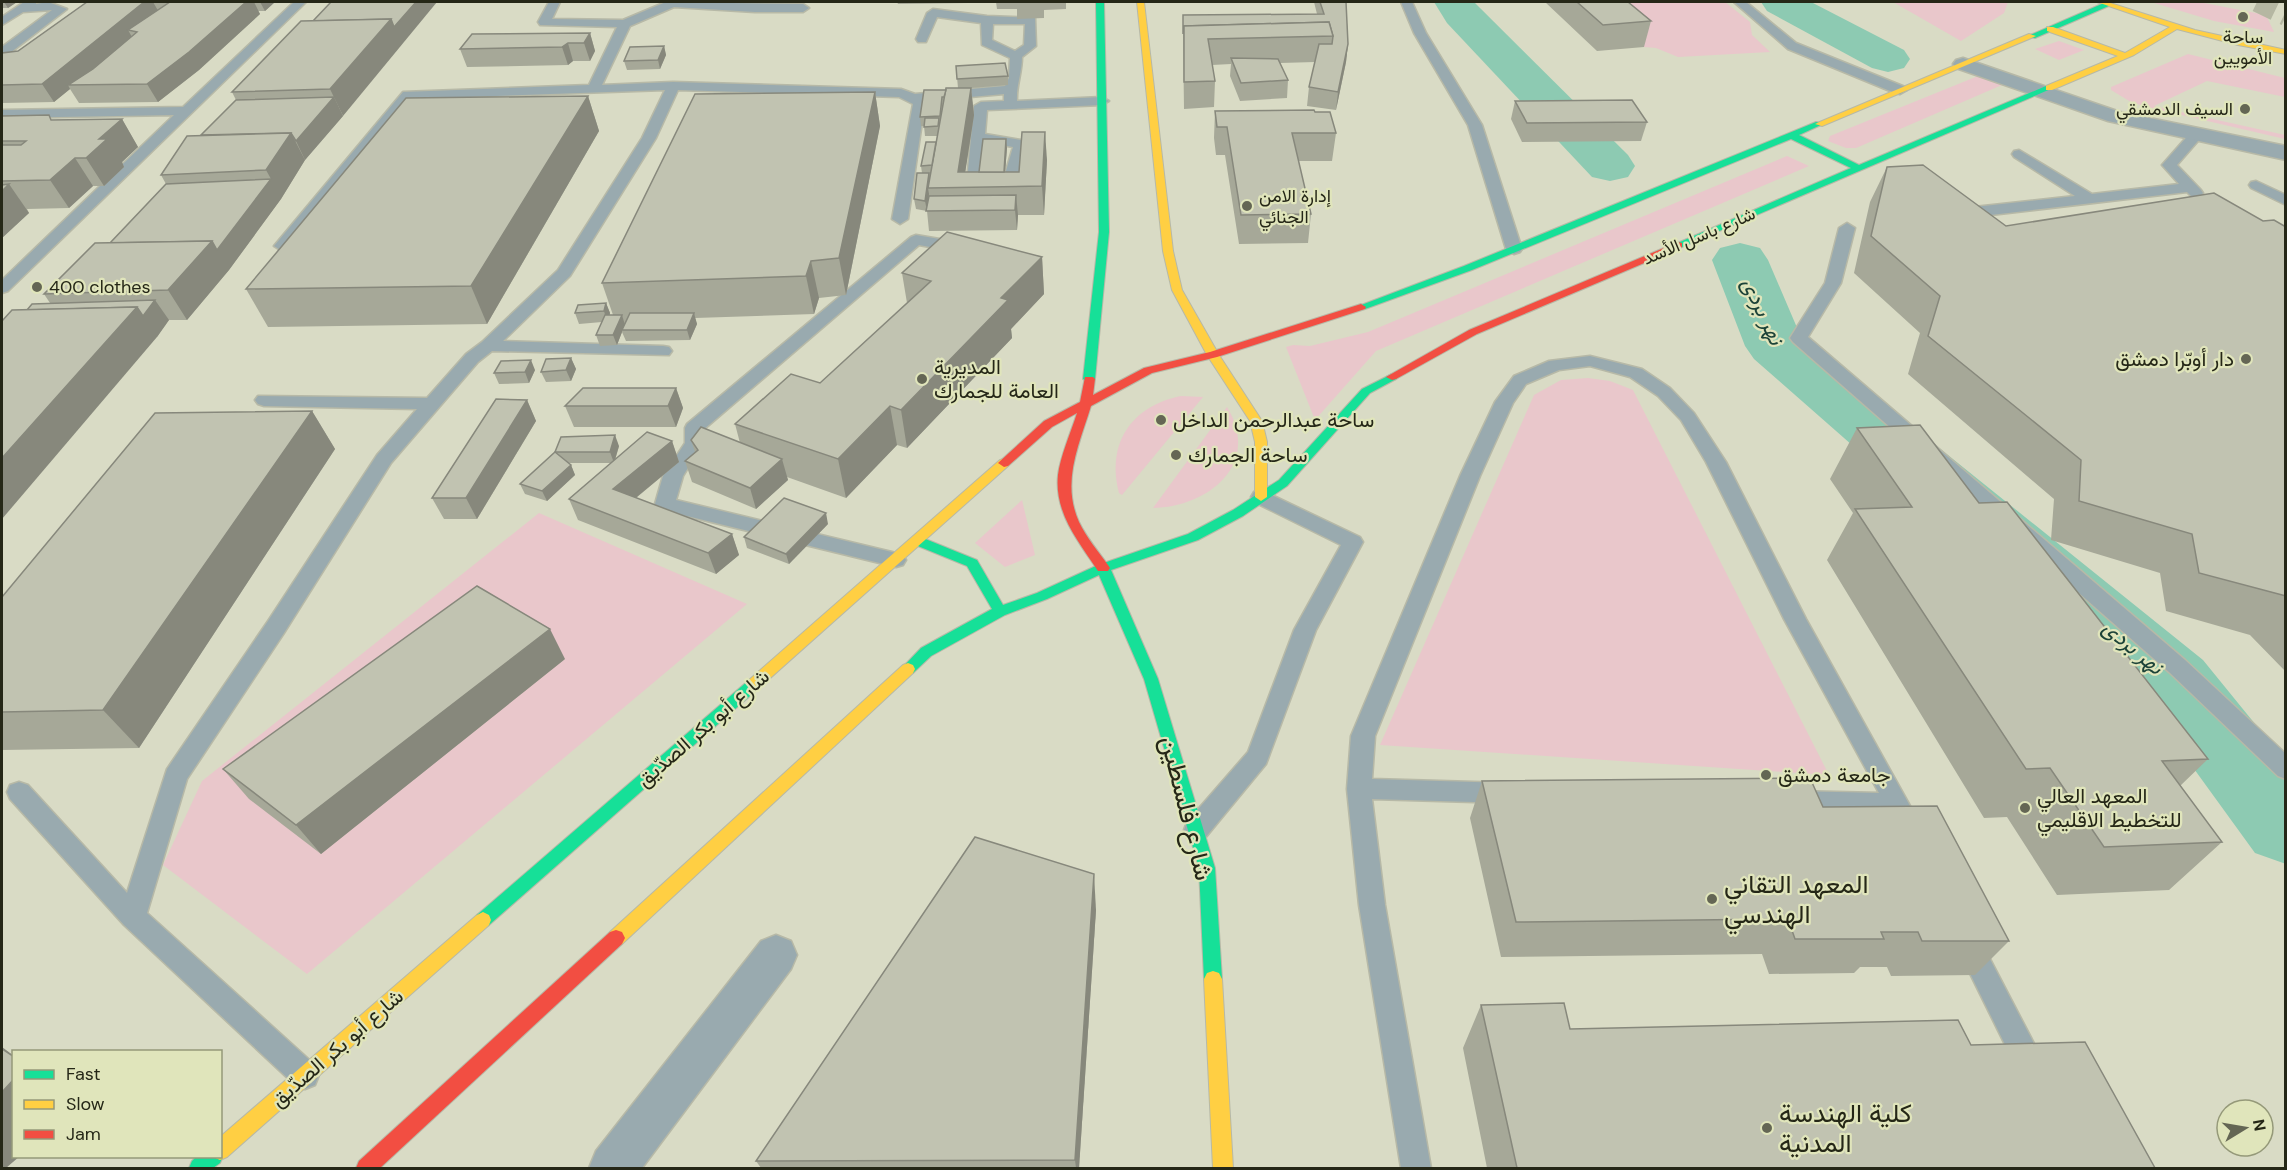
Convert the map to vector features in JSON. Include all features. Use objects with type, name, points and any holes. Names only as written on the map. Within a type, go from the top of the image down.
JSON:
[{"type":"main road","points":[[1100,2],[1104,232],[1086,403],[1064,475],[1066,501],[1073,524],[1103,568]]},
{"type":"main road","points":[[366,1168],[926,652],[1000,611],[1042,596],[1103,568],[1193,537],[1261,497],[1261,442],[1256,421],[1213,355],[1177,290],[1168,251],[1140,2]]},
{"type":"main road","points":[[1213,355],[1320,322],[1514,249],[2050,29],[2104,3],[2174,28],[2238,44],[2286,52]]},
{"type":"main road","name":"شارع باسل الأسد","points":[[1261,497],[1283,483],[1366,391],[1473,332],[2124,55],[2174,28]]},
{"type":"main road","points":[[2050,29],[2124,55]]},
{"type":"main road","points":[[1791,135],[1858,168]]},
{"type":"main road","name":"شارع أبو بكر الصدّيق","points":[[222,1148],[918,541],[1048,424],[1148,370],[1213,355]]},
{"type":"main road","points":[[918,541],[972,563],[1000,611]]},
{"type":"main road","name":"شارع فلسطين","points":[[1103,568],[1151,679],[1207,868],[1223,1168]]},
{"type":"main road","points":[[199,1168],[211,1158]]},
{"type":"street","points":[[1963,64],[2115,117],[2286,153]]},
{"type":"street","points":[[613,1168],[776,955]]},
{"type":"lane","points":[[2,22],[31,2]]},
{"type":"lane","points":[[2,53],[72,2]]},
{"type":"lane","points":[[2,288],[300,2]]},
{"type":"lane","points":[[554,2],[544,22],[625,24],[672,3],[755,8],[803,8]]},
{"type":"lane","points":[[1406,2],[1420,33],[1475,125],[1514,249]]},
{"type":"lane","points":[[1740,2],[1792,46],[1900,90]]},
{"type":"lane","points":[[21,9],[48,6],[61,9]]},
{"type":"lane","points":[[922,39],[933,13],[987,20],[1031,21],[1030,46],[1016,56]]},
{"type":"lane","points":[[987,20],[986,42],[1016,56]]},
{"type":"lane","points":[[593,89],[625,24]]},
{"type":"lane","points":[[1011,105],[1010,89],[1015,78],[1016,56]]},
{"type":"lane","points":[[133,916],[176,776],[276,627],[384,459],[472,358],[488,346],[564,273],[649,138],[673,86]]},
{"type":"lane","points":[[274,257],[408,95],[673,86],[901,93],[914,98],[920,104],[900,219]]},
{"type":"lane","points":[[914,98],[1010,89]]},
{"type":"lane","points":[[978,137],[1021,144],[1007,192],[972,192],[981,106],[1102,101]]},
{"type":"lane","points":[[2,114],[184,111]]},
{"type":"lane","points":[[2197,134],[2169,165],[2207,205]]},
{"type":"lane","points":[[2019,154],[2088,198]]},
{"type":"lane","points":[[2256,185],[2286,201]]},
{"type":"lane","points":[[1942,216],[2191,188]]},
{"type":"lane","points":[[1847,228],[1833,283],[1799,338],[2177,666],[2286,769]]},
{"type":"lane","points":[[896,560],[665,504],[673,476],[694,443],[694,428],[916,240],[980,251]]},
{"type":"lane","points":[[488,346],[663,351]]},
{"type":"lane","points":[[1416,1168],[1372,905],[1359,789],[1363,736],[1470,476],[1504,402],[1520,380],[1555,366],[1590,361],[1636,373],[1664,392],[1688,417],[1716,462],[1795,619],[1898,804],[1924,856]]},
{"type":"lane","points":[[264,400],[432,404]]},
{"type":"lane","points":[[1196,830],[1258,757],[1305,630],[1353,542],[1261,497]]},
{"type":"lane","points":[[1359,789],[1527,794]]},
{"type":"lane","points":[[19,792],[133,916],[305,1075]]},
{"type":"lane","points":[[1766,800],[1898,804]]},
{"type":"lane","points":[[1961,929],[2040,1085]]},
{"type":"shaded area","points":[[1593,2],[1725,2],[1750,22],[1752,35],[1770,52],[1678,57],[1656,48],[1644,47]]},
{"type":"shaded area","points":[[1761,2],[1800,2],[1828,17],[1899,48],[1867,63],[1807,32]]},
{"type":"shaded area","points":[[1893,2],[2008,2],[2004,13],[1961,41]]},
{"type":"shaded area","points":[[2151,2],[2199,2],[2266,15],[2274,32],[2214,21]]},
{"type":"shaded area","points":[[2059,41],[2084,50],[2059,60],[2035,49]]},
{"type":"shaded area","points":[[2188,54],[2285,78],[2285,97],[2207,81],[2154,106],[2285,135],[2285,139],[2147,107],[2131,102],[2111,90],[2111,87]]},
{"type":"shaded area","points":[[1978,76],[2002,85],[1856,148],[1846,148],[1828,141],[1830,136]]},
{"type":"shaded area","points":[[1787,156],[1809,166],[1376,351],[1315,420],[1286,347],[1310,346],[1368,332]]},
{"type":"shaded area","points":[[1588,378],[1610,381],[1633,390],[1829,775],[1380,745],[1534,395],[1561,380]]},
{"type":"shaded area","points":[[1181,396],[1203,397],[1122,495],[1119,493],[1116,475],[1116,459],[1126,430],[1148,408]]},
{"type":"shaded area","points":[[1227,407],[1236,428],[1238,447],[1233,464],[1224,478],[1210,491],[1193,500],[1173,506],[1153,508]]},
{"type":"shaded area","points":[[1022,500],[1035,555],[1005,567],[975,543]]},
{"type":"shaded area","points":[[539,513],[747,604],[307,974],[163,865],[202,781]]},
{"type":"building","points":[[87,2],[144,2],[42,84],[2,85],[2,53],[18,51]]},
{"type":"building","points":[[170,2],[246,2],[189,52],[147,84],[68,85],[93,69],[137,32],[128,30]]},
{"type":"building","points":[[331,2],[416,2],[394,27],[391,19],[313,21]]},
{"type":"building","points":[[1320,2],[1346,2],[1348,44],[1338,92],[1309,87],[1319,44],[1332,44],[1333,36],[1329,22],[1184,26],[1183,34],[1183,15],[1324,14]]},
{"type":"building","points":[[1577,2],[1628,2],[1651,21],[1603,25]]},
{"type":"building","points":[[391,19],[330,89],[232,92],[301,21]]},
{"type":"building","points":[[1329,22],[1333,36],[1208,39],[1215,81],[1184,82],[1184,26]]},
{"type":"building","points":[[590,33],[584,43],[568,43],[562,47],[460,49],[472,34]]},
{"type":"building","points":[[664,46],[658,60],[624,61],[630,47]]},
{"type":"building","points":[[1231,58],[1278,59],[1288,80],[1241,83]]},
{"type":"building","points":[[1005,63],[1008,76],[957,79],[956,66]]},
{"type":"building","points":[[946,88],[971,88],[958,172],[1019,172],[1022,132],[1045,132],[1042,186],[928,188]]},
{"type":"building","points":[[924,90],[946,90],[942,97],[940,116],[920,117]]},
{"type":"building","points":[[875,92],[839,258],[811,261],[806,276],[602,283],[695,94]]},
{"type":"building","points":[[588,96],[471,286],[246,289],[406,98]]},
{"type":"building","points":[[334,97],[296,141],[291,133],[201,135],[236,100]]},
{"type":"building","points":[[1632,100],[1647,122],[1527,123],[1515,101]]},
{"type":"building","points":[[1314,110],[1315,112],[1330,112],[1336,133],[1292,133],[1311,214],[1241,215],[1227,127],[1217,127],[1215,111]]},
{"type":"building","points":[[49,115],[51,120],[122,119],[99,139],[107,139],[86,158],[75,158],[50,180],[2,181],[2,145],[21,145],[26,141],[2,141],[2,116]]},
{"type":"building","points":[[925,118],[939,118],[938,126],[924,127]]},
{"type":"building","points":[[291,133],[266,170],[161,175],[187,136]]},
{"type":"building","points":[[983,139],[1006,139],[1004,172],[979,172]]},
{"type":"building","points":[[926,142],[936,142],[932,165],[921,166]]},
{"type":"building","points":[[1923,165],[2006,226],[2214,193],[2263,221],[2274,220],[2286,227],[2286,596],[2199,573],[2192,534],[2079,501],[2081,460],[1928,336],[1940,296],[1871,236],[1887,167]]},
{"type":"building","points":[[917,173],[929,173],[925,201],[914,199]]},
{"type":"building","points":[[271,179],[217,250],[212,241],[110,243],[166,184]]},
{"type":"building","points":[[1016,195],[1015,210],[926,211],[929,196]]},
{"type":"building","points":[[947,232],[1042,257],[1001,298],[1008,300],[901,410],[890,406],[838,459],[735,424],[791,374],[820,383],[931,281],[902,273]]},
{"type":"building","points":[[212,241],[168,290],[44,294],[95,243]]},
{"type":"building","points":[[155,300],[143,316],[137,307],[27,310],[32,304]]},
{"type":"building","points":[[606,303],[604,311],[575,313],[578,305]]},
{"type":"building","points":[[137,307],[2,458],[2,321],[12,310]]},
{"type":"building","points":[[630,313],[694,313],[687,330],[622,330]]},
{"type":"building","points":[[605,315],[622,315],[613,335],[596,335]]},
{"type":"building","points":[[571,358],[566,370],[541,372],[546,359]]},
{"type":"building","points":[[531,360],[525,372],[494,373],[501,361]]},
{"type":"building","points":[[583,388],[676,388],[668,406],[565,406]]},
{"type":"building","points":[[496,399],[527,400],[466,498],[432,498]]},
{"type":"building","points":[[312,411],[103,710],[2,712],[2,597],[155,413]]},
{"type":"building","points":[[1920,425],[1979,503],[2007,502],[2208,759],[2162,761],[2222,842],[2104,847],[2050,768],[2026,769],[1855,509],[1912,507],[1857,428]]},
{"type":"building","points":[[701,427],[782,459],[750,488],[685,461],[698,450],[691,440]]},
{"type":"building","points":[[647,432],[672,441],[613,489],[732,534],[708,553],[569,499]]},
{"type":"building","points":[[615,435],[610,452],[555,452],[561,437]]},
{"type":"building","points":[[555,452],[571,465],[542,491],[520,484]]},
{"type":"building","points":[[784,498],[826,513],[786,554],[744,537]]},
{"type":"building","points":[[477,586],[550,629],[296,825],[223,769]]},
{"type":"building","name":"المعهد التقاني الهندسي","points":[[1810,778],[1823,807],[1937,806],[2009,941],[1922,941],[1918,932],[1881,932],[1884,939],[1795,939],[1788,919],[1516,922],[1482,781]]},
{"type":"building","points":[[975,837],[1094,874],[1075,1160],[756,1161]]},
{"type":"building","name":"كلية الهندسة المدنية","points":[[1564,1003],[1570,1029],[1958,1020],[1971,1045],[2085,1042],[2155,1168],[1517,1168],[1481,1005]]},
{"type":"building","points":[[2,1049],[12,1056],[12,1081],[2,1092]]},
{"type":"waterway","name":"نهر بردى","points":[[1454,2],[1462,14],[1610,166]]},
{"type":"waterway","name":"نهر بردى","points":[[1781,2],[1888,59]]},
{"type":"waterway","name":"نهر بردى","points":[[1740,260],[1775,346],[2175,682],[2286,827]]},
{"type":"tunnel","points":[[2257,2],[2286,16]]},
{"type":"traffic: fast","points":[[1089,379],[1104,232],[1100,2]]},
{"type":"traffic: fast","points":[[2032,36],[2107,5]]},
{"type":"traffic: fast","points":[[1678,245],[2049,88]]},
{"type":"traffic: fast","points":[[1361,307],[1468,268],[1819,124]]},
{"type":"traffic: fast","points":[[1791,135],[1858,168]]},
{"type":"traffic: fast","points":[[908,669],[926,652],[1000,611],[1042,596],[1103,568],[1193,537],[1238,513],[1283,483],[1366,391],[1392,377]]},
{"type":"traffic: fast","points":[[918,541],[972,563],[1000,611]]},
{"type":"traffic: fast","points":[[1103,568],[1151,679],[1207,868],[1213,979]]},
{"type":"traffic: fast","points":[[483,920],[754,684]]},
{"type":"traffic: fast","points":[[199,1168],[211,1158]]},
{"type":"traffic: slow","points":[[1140,2],[1168,251],[1177,290],[1213,355],[1256,421],[1261,442],[1261,497]]},
{"type":"traffic: slow","points":[[2101,2],[2192,32],[2286,52]]},
{"type":"traffic: slow","points":[[2049,88],[2131,53],[2174,28]]},
{"type":"traffic: slow","points":[[2050,29],[2124,55]]},
{"type":"traffic: slow","points":[[1819,124],[2032,36]]},
{"type":"traffic: slow","points":[[754,684],[1004,463]]},
{"type":"traffic: slow","points":[[616,938],[908,669]]},
{"type":"traffic: slow","points":[[222,1148],[483,920]]},
{"type":"traffic: slow","points":[[1213,979],[1223,1168]]},
{"type":"traffic: jam","points":[[1392,377],[1473,332],[1678,245]]},
{"type":"traffic: jam","points":[[1004,463],[1048,424],[1148,370],[1213,355],[1361,307]]},
{"type":"traffic: jam","points":[[1089,379],[1086,403],[1064,475],[1066,501],[1073,524],[1103,568]]},
{"type":"traffic: jam","points":[[366,1168],[616,938]]},
{"type":"place","name":"ساحة الأمويين","points":[[2243,17]]},
{"type":"place","name":"السيف الدمشقي","points":[[2245,109]]},
{"type":"place","name":"إدارة الامن الجنائي","points":[[1247,206]]},
{"type":"place","name":"400 clothes","points":[[37,287]]},
{"type":"place","name":"دار أوبّرا دمشق","points":[[2246,359]]},
{"type":"place","name":"المديرية العامة للجمارك","points":[[922,379]]},
{"type":"place","name":"ساحة عبدالرحمن الداخل","points":[[1161,420]]},
{"type":"place","name":"ساحة الجمارك","points":[[1176,455]]},
{"type":"place","name":"جامعة دمشق","points":[[1766,775]]},
{"type":"place","name":"المعهد العالي للتخطيط الاقليمي","points":[[2025,808]]},
{"type":"place","name":"المعهد التقاني الهندسي","points":[[1712,899]]},
{"type":"place","name":"كلية الهندسة المدنية","points":[[1767,1128]]}]
